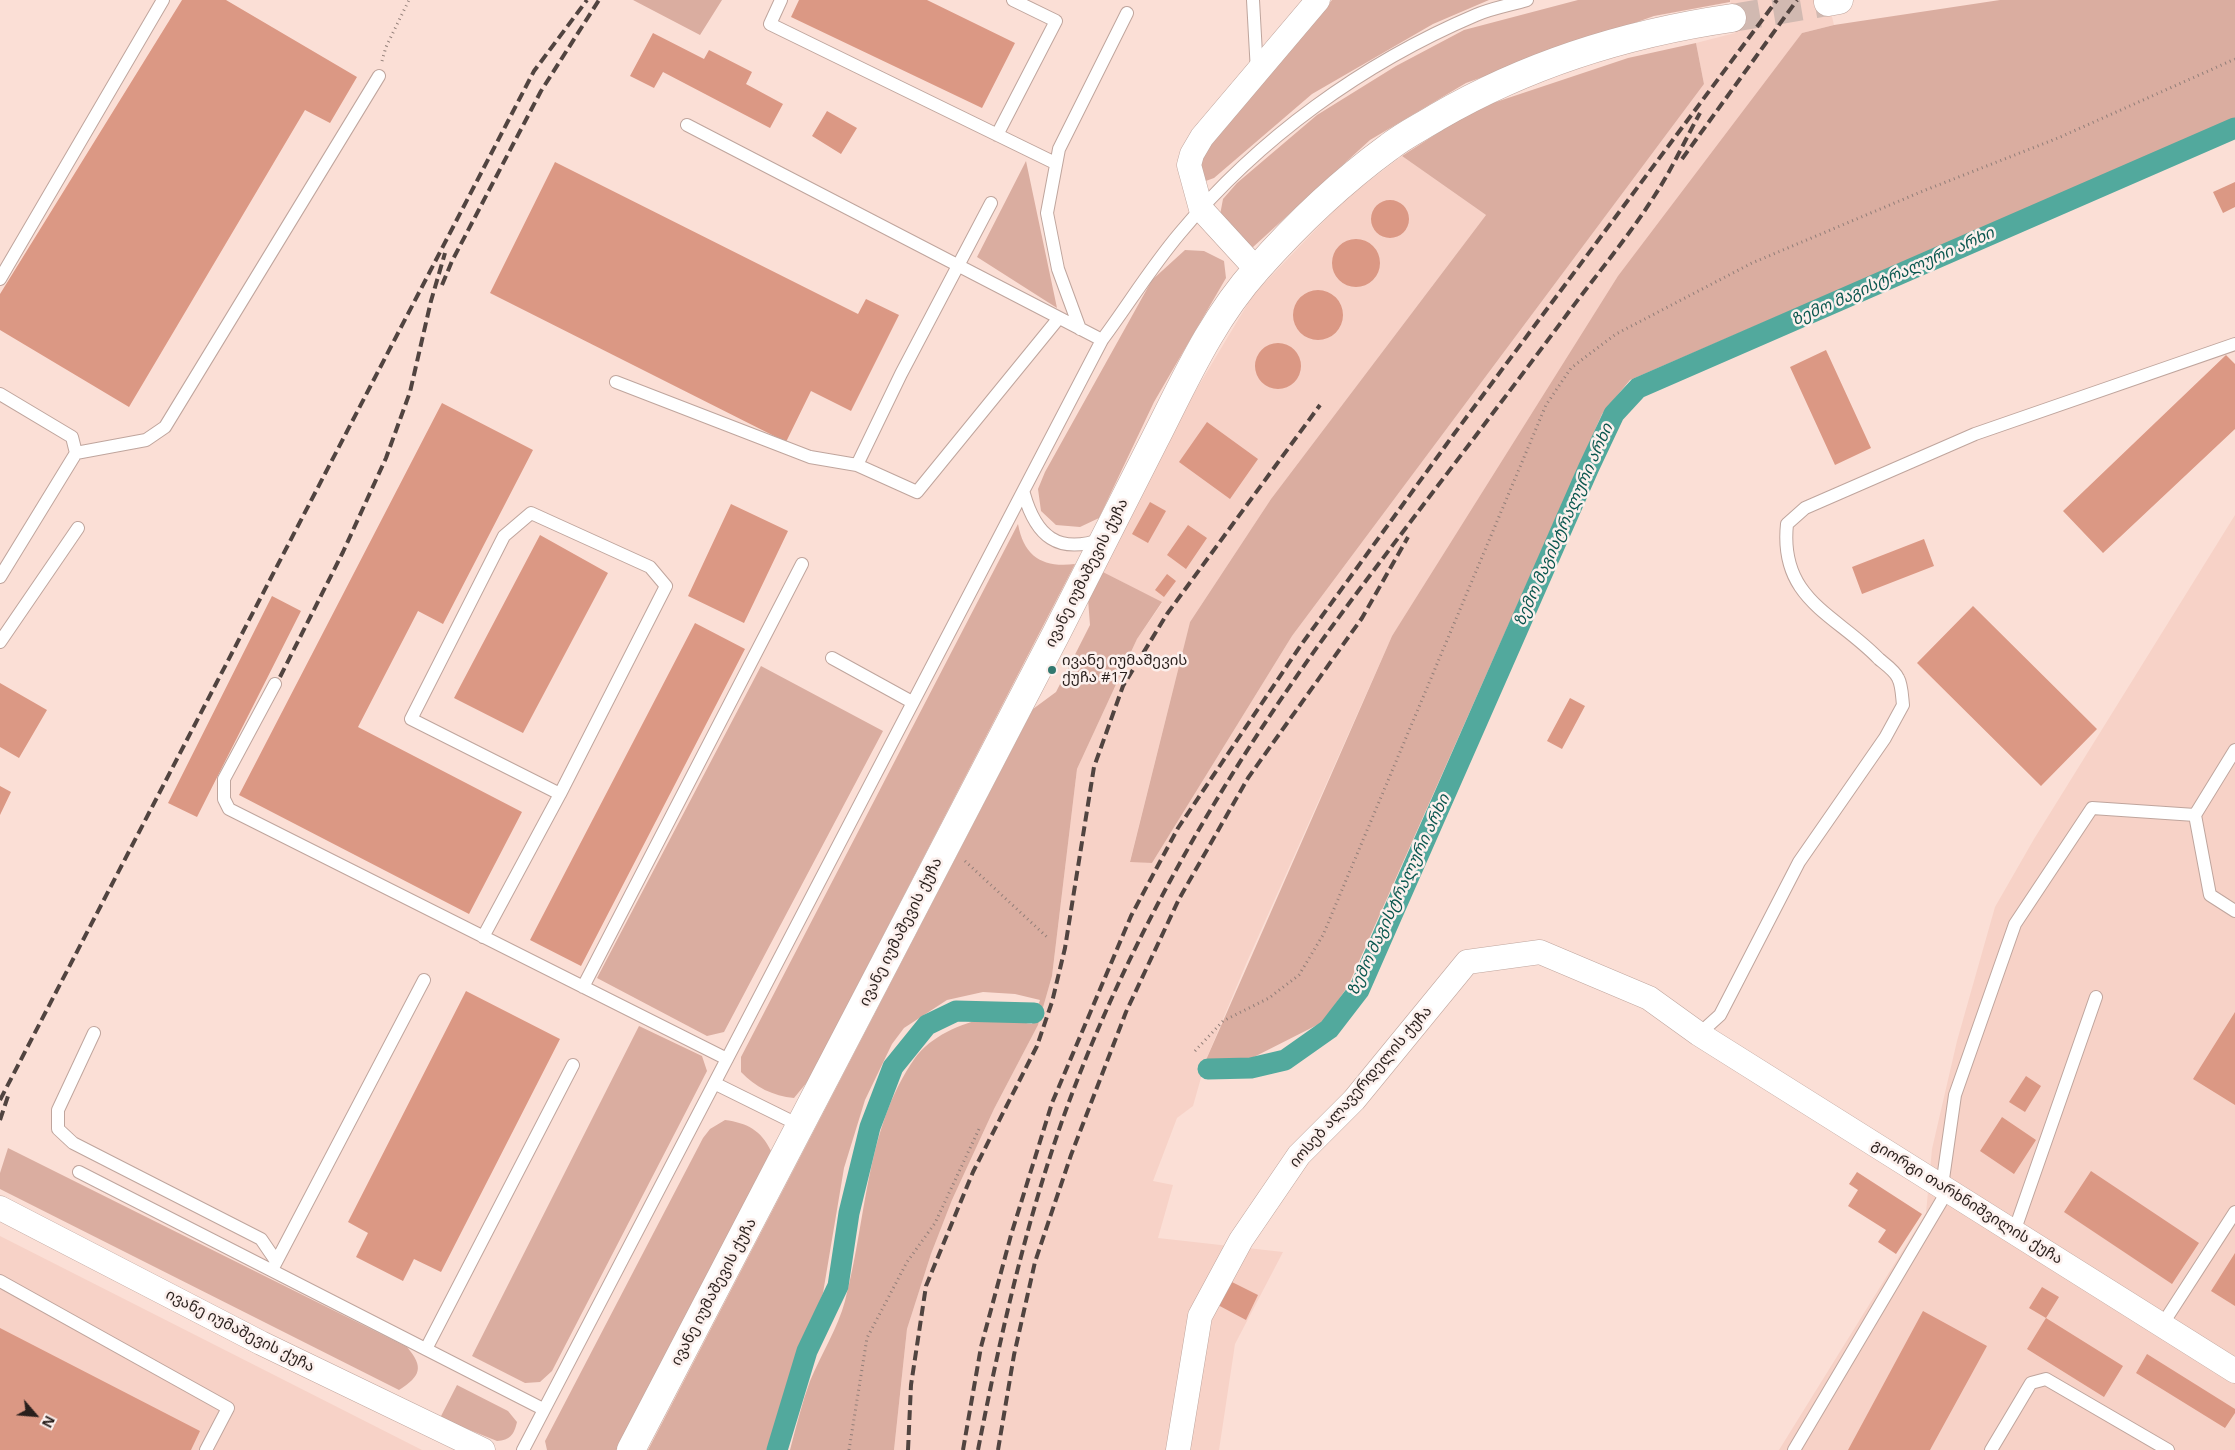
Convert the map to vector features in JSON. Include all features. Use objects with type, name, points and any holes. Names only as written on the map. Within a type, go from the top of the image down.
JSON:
[{"type":"street","points":[[1256,270],[1201,209],[1188,165],[1192,154],[1218,118],[1318,0]]},
{"type":"street","name":"ივანე იუმაშევის ქუჩა","points":[[631,1450],[1106,537],[1198,354],[1216,323],[1256,270],[1326,199],[1370,161],[1392,144],[1466,100],[1544,67],[1609,43],[1678,26],[1732,18]]},
{"type":"street","name":"იოსებ ალავერდელის ქუჩა","points":[[1178,1450],[1200,1316],[1240,1240],[1299,1155],[1354,1100],[1467,962],[1540,952],[1649,998],[1699,1034]]},
{"type":"street","name":"გიორგი თარხნიშვილის ქუჩა","points":[[1699,1034],[2235,1371]]},
{"type":"street","name":"ივანე იუმაშევის ქუჩა","points":[[0,1208],[261,1343],[483,1450]]},
{"type":"lane","points":[[0,279],[163,0]]},
{"type":"lane","points":[[781,0],[770,24],[1055,163]]},
{"type":"lane","points":[[997,135],[1056,21],[1013,0]]},
{"type":"lane","points":[[1253,0],[1257,72]]},
{"type":"lane","points":[[523,1450],[716,1084],[727,1059],[912,702],[1024,494],[1102,340],[1179,234],[1259,150],[1337,90],[1411,47],[1478,14],[1527,0]]},
{"type":"lane","points":[[1080,329],[1058,269],[1047,213],[1059,149],[1127,13]]},
{"type":"lane","points":[[76,453],[146,440],[165,427],[379,76]]},
{"type":"lane","points":[[687,125],[959,265],[1058,319],[1102,340]]},
{"type":"lane","points":[[857,465],[901,374],[991,203]]},
{"type":"lane","points":[[616,382],[810,457],[857,465],[917,492],[1058,319]]},
{"type":"lane","points":[[1699,1034],[1720,1015],[1799,862],[1885,738],[1904,705],[1898,678],[1873,652],[1829,619],[1798,586],[1785,546],[1788,524],[1805,508],[1976,434],[2235,344]]},
{"type":"lane","points":[[0,394],[72,437],[76,453],[0,577]]},
{"type":"lane","points":[[1024,494],[1030,513],[1049,538],[1075,546],[1106,537]]},
{"type":"lane","points":[[483,938],[560,794],[666,586],[650,567],[531,513],[504,536],[412,719],[560,794]]},
{"type":"lane","points":[[0,642],[78,528]]},
{"type":"lane","points":[[582,987],[802,564]]},
{"type":"lane","points":[[832,658],[912,702]]},
{"type":"lane","points":[[275,684],[224,779],[224,799],[229,809],[727,1059]]},
{"type":"lane","points":[[2235,750],[2195,815],[2210,895],[2235,910]]},
{"type":"lane","points":[[1794,1450],[1945,1188],[1955,1095],[2015,924],[2092,808],[2195,815]]},
{"type":"lane","points":[[274,1266],[424,980]]},
{"type":"lane","points":[[2014,1232],[2096,997]]},
{"type":"lane","points":[[94,1033],[58,1110],[58,1129],[73,1143],[261,1239],[274,1266]]},
{"type":"lane","points":[[426,1349],[573,1065]]},
{"type":"lane","points":[[716,1084],[801,1126]]},
{"type":"lane","points":[[79,1172],[274,1266],[426,1349],[543,1409]]},
{"type":"lane","points":[[2162,1325],[2235,1212]]},
{"type":"lane","points":[[0,1281],[228,1408],[206,1450]]},
{"type":"lane","points":[[1991,1450],[2031,1383],[2046,1379],[2168,1450]]},
{"type":"path","points":[[379,76],[386,47],[409,0]]},
{"type":"path","points":[[1195,1051],[1222,1021],[1269,998],[1299,975],[1322,934],[1546,405],[1571,368],[1616,334],[1752,263],[1923,191],[2058,138],[2235,59]]},
{"type":"path","points":[[946,844],[1047,937]]},
{"type":"path","points":[[848,1450],[867,1338],[907,1262],[935,1222],[979,1129]]},
{"type":"shaded area","points":[[633,0],[722,0],[700,35]]},
{"type":"shaded area","points":[[1332,0],[1489,0],[1433,24],[1312,94],[1214,178],[1203,182],[1196,174],[1206,151]]},
{"type":"shaded area","points":[[1578,0],[1730,0],[1730,2],[1654,16],[1466,83],[1370,140],[1252,248],[1220,215],[1223,199],[1237,183],[1317,115],[1396,66],[1464,30]]},
{"type":"shaded area","points":[[1730,0],[1828,0],[1834,25],[1802,33],[1392,636],[1246,964],[1206,1060],[1193,1106],[1177,1118],[1153,1181],[1173,1185],[1158,1238],[1283,1252],[1235,1344],[1219,1450],[894,1450],[907,1329],[931,1254],[952,1200],[994,1109],[1038,1025],[1052,976],[1077,769],[1137,639],[1162,603],[1103,572],[1184,410],[1253,295],[1344,200],[1402,156],[1486,215],[1271,499],[1190,622],[1130,861],[1152,863],[1292,636],[1704,84],[1696,43],[1735,33]]},
{"type":"shaded area","points":[[2000,0],[2235,0],[2235,119],[1630,380],[1602,414],[1348,986],[1323,1022],[1250,1059],[1206,1060],[1392,636],[1618,276],[1802,33],[1834,25]]},
{"type":"shaded area","points":[[1696,43],[1704,84],[1292,636],[1152,863],[1130,862],[1190,622],[1271,499],[1486,215],[1402,156],[1475,109],[1628,58]]},
{"type":"shaded area","points":[[1026,161],[1057,308],[977,257]]},
{"type":"shaded area","points":[[1185,250],[1204,251],[1224,261],[1226,278],[1154,402],[1099,518],[1080,527],[1056,525],[1041,511],[1038,489],[1045,472],[1152,280]]},
{"type":"shaded area","points":[[2235,515],[2235,1450],[1779,1450],[1926,1213],[1932,1149],[1957,1041],[1995,907],[2034,839]]},
{"type":"shaded area","points":[[1018,524],[1025,545],[1037,558],[1053,564],[1075,564],[808,1081],[794,1098],[765,1090],[741,1072],[741,1057]]},
{"type":"shaded area","points":[[1103,572],[1162,602],[1137,639],[1077,769],[1052,976],[1038,1025],[994,1109],[952,1200],[931,1254],[907,1329],[894,1450],[790,1450],[810,1381],[838,1321],[845,1301],[870,1176],[886,1115],[899,1086],[915,1058],[921,1050],[938,1037],[967,1023],[987,1018],[1003,1018],[1032,1024],[1040,1000],[1015,994],[983,992],[947,1000],[904,1028],[892,1044],[865,1100],[844,1168],[823,1293],[787,1383],[767,1450],[648,1450],[1033,709],[1056,692],[1090,625],[1088,599]]},
{"type":"shaded area","points":[[761,666],[883,731],[724,1032],[707,1036],[597,978]]},
{"type":"shaded area","points":[[639,1026],[702,1056],[707,1071],[552,1371],[540,1382],[525,1383],[472,1356]]},
{"type":"shaded area","points":[[725,1120],[740,1123],[758,1133],[771,1151],[621,1444],[616,1450],[547,1450],[545,1441],[703,1138],[710,1129]]},
{"type":"shaded area","points":[[8,1148],[407,1347],[418,1366],[416,1376],[399,1390],[0,1189],[0,1173]]},
{"type":"shaded area","points":[[0,1236],[422,1450],[0,1450]]},
{"type":"shaded area","points":[[457,1385],[508,1411],[517,1422],[511,1436],[497,1441],[440,1418]]},
{"type":"building","points":[[182,0],[226,0],[357,77],[330,123],[305,110],[129,407],[0,330],[0,294]]},
{"type":"building","points":[[799,0],[927,0],[1015,43],[982,108],[791,17]]},
{"type":"building","points":[[653,33],[704,59],[709,50],[752,72],[746,84],[783,104],[770,128],[663,72],[654,88],[630,76]]},
{"type":"building","points":[[827,111],[857,128],[841,154],[812,136]]},
{"type":"building","points":[[555,162],[858,314],[866,299],[899,315],[851,411],[811,391],[786,442],[490,293]]},
{"type":"building","points":[[2235,182],[2235,207],[2223,213],[2213,192]]},
{"type":"building","points":[[1390,200],[1397,201],[1403,206],[1408,212],[1408,226],[1403,232],[1397,237],[1390,238],[1383,237],[1377,232],[1372,226],[1371,219],[1372,212],[1377,206],[1383,201]]},
{"type":"building","points":[[1356,239],[1365,241],[1373,246],[1378,254],[1380,263],[1378,272],[1373,280],[1365,285],[1356,287],[1347,285],[1339,280],[1334,272],[1332,263],[1334,254],[1339,246],[1347,241]]},
{"type":"building","points":[[1318,290],[1328,292],[1336,297],[1341,305],[1343,315],[1341,325],[1336,333],[1328,338],[1318,340],[1308,338],[1300,333],[1295,325],[1293,315],[1295,305],[1300,297],[1308,292]]},
{"type":"building","points":[[1283,343],[1295,349],[1300,357],[1300,375],[1295,383],[1287,388],[1273,389],[1261,383],[1256,375],[1255,361],[1261,349],[1269,344]]},
{"type":"building","points":[[1826,350],[1871,448],[1835,465],[1790,367]]},
{"type":"building","points":[[2226,355],[2235,364],[2235,429],[2103,553],[2063,511]]},
{"type":"building","points":[[442,403],[533,450],[443,624],[418,611],[358,727],[522,812],[469,914],[239,795]]},
{"type":"building","points":[[1207,422],[1258,459],[1230,499],[1179,462]]},
{"type":"building","points":[[1150,502],[1166,511],[1148,543],[1132,534]]},
{"type":"building","points":[[731,504],[788,531],[744,623],[688,596]]},
{"type":"building","points":[[1188,525],[1207,538],[1186,569],[1167,555]]},
{"type":"building","points":[[540,535],[608,573],[523,733],[454,698]]},
{"type":"building","points":[[1924,539],[1934,566],[1862,594],[1852,567]]},
{"type":"building","points":[[1167,574],[1176,581],[1164,597],[1155,590]]},
{"type":"building","points":[[272,596],[301,611],[197,817],[168,803]]},
{"type":"building","points":[[1973,606],[2097,729],[2041,786],[1917,663]]},
{"type":"building","points":[[695,623],[745,649],[581,966],[530,940]]},
{"type":"building","points":[[0,683],[47,710],[19,758],[0,747]]},
{"type":"building","points":[[1570,698],[1585,706],[1562,749],[1547,741]]},
{"type":"building","points":[[0,786],[11,792],[0,815]]},
{"type":"building","points":[[466,991],[560,1039],[441,1272],[414,1259],[403,1281],[356,1257],[368,1233],[348,1222]]},
{"type":"building","points":[[2235,1012],[2235,1105],[2193,1079]]},
{"type":"building","points":[[2026,1076],[2041,1086],[2025,1112],[2009,1102]]},
{"type":"building","points":[[2002,1117],[2036,1140],[2014,1174],[1980,1151]]},
{"type":"building","points":[[2091,1171],[2199,1243],[2172,1284],[2064,1212]]},
{"type":"building","points":[[1857,1172],[1922,1214],[1896,1254],[1878,1242],[1886,1230],[1848,1206],[1858,1190],[1849,1184]]},
{"type":"building","points":[[2235,1253],[2235,1306],[2211,1291]]},
{"type":"building","points":[[1228,1280],[1258,1295],[1246,1320],[1216,1304]]},
{"type":"building","points":[[2042,1287],[2059,1297],[2046,1318],[2029,1308]]},
{"type":"building","points":[[1923,1311],[1987,1346],[1930,1450],[1848,1450]]},
{"type":"building","points":[[2046,1318],[2123,1366],[2104,1397],[2027,1349]]},
{"type":"building","points":[[0,1328],[200,1431],[191,1450],[0,1450]]},
{"type":"building","points":[[2147,1354],[2235,1409],[2235,1413],[2225,1428],[2136,1373]]},
{"type":"waterway","name":"ზემო მაგისტრალური არხი","points":[[1208,1069],[1251,1068],[1285,1060],[1329,1029],[1359,990],[1589,467],[1614,414],[1638,388],[2235,128]]},
{"type":"waterway","name":"ზემო მაგისტრალური არხი","points":[[777,1450],[807,1351],[838,1286],[849,1213],[870,1127],[893,1067],[927,1025],[956,1011],[1034,1013]]},
{"type":"tunnel","points":[[1732,18],[1828,2]]},
{"type":"railway","points":[[0,1100],[534,71],[587,0]]},
{"type":"railway","points":[[442,285],[452,261],[541,91],[599,0]]},
{"type":"railway","points":[[963,1450],[981,1347],[1011,1235],[1052,1103],[1131,916],[1178,828],[1301,645],[1454,434],[1777,0]]},
{"type":"railway","points":[[1682,159],[1797,0]]},
{"type":"railway","points":[[978,1450],[1006,1317],[1028,1229],[1055,1142],[1097,1031],[1161,898],[1196,834],[1274,710],[1359,590],[1635,225],[1667,175],[1700,113]]},
{"type":"railway","points":[[280,677],[343,552],[386,458],[410,392],[431,301],[445,253]]},
{"type":"railway","points":[[908,1450],[911,1385],[926,1286],[973,1172],[1037,1046],[1052,1002],[1065,948],[1094,767],[1123,686],[1167,614],[1320,405]]},
{"type":"railway","points":[[998,1450],[1014,1355],[1035,1262],[1071,1155],[1126,1012],[1179,899],[1248,778],[1362,618],[1408,537]]},
{"type":"railway","points":[[0,1120],[9,1093]]},
{"type":"place","name":"ივანე იუმაშევის ქუჩა #17","points":[[1052,670]]}]
